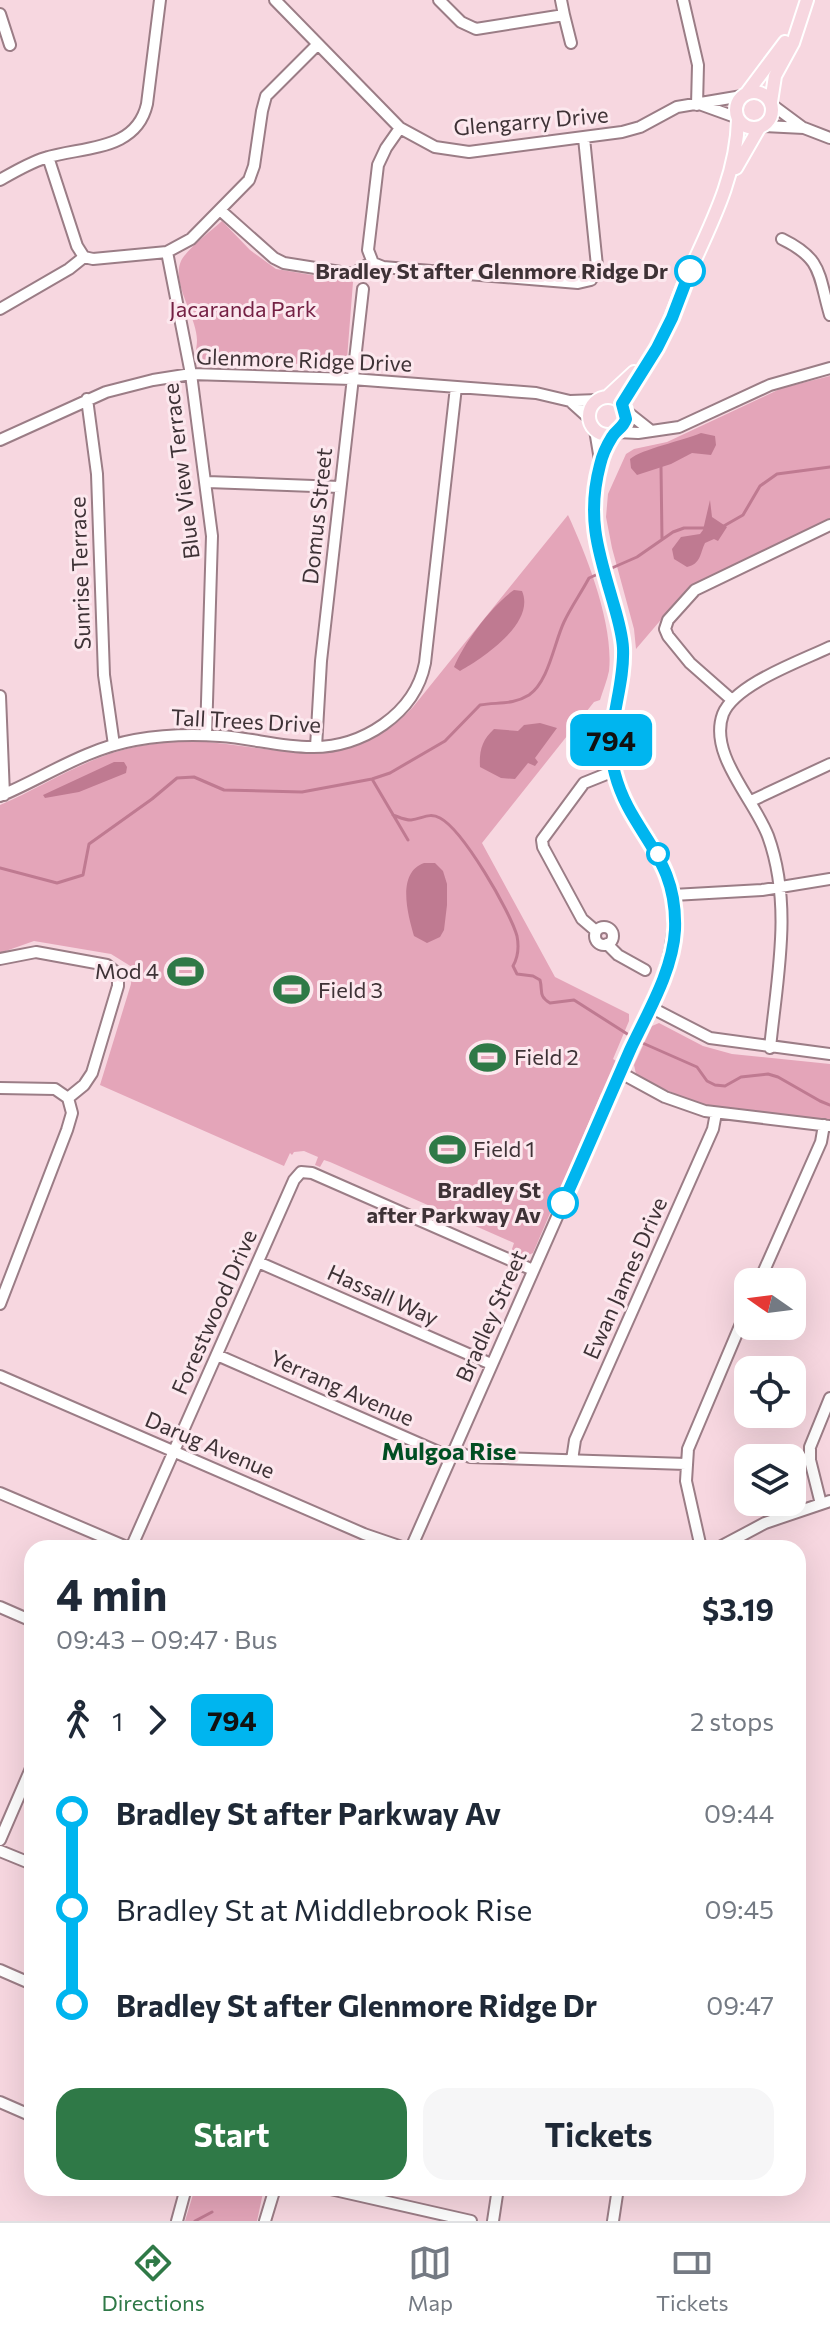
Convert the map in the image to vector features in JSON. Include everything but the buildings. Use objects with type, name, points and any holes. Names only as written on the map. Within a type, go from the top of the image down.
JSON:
[{"type":"main road","points":[[727,184],[771,116],[775,76],[793,43],[807,0]]},
{"type":"main road","points":[[677,299],[633,373],[591,408],[592,424],[604,434],[615,433],[624,424],[624,407],[672,318],[677,299],[727,184],[736,152],[736,106],[801,18]]},
{"type":"main road","points":[[744,95],[758,92],[771,103]]},
{"type":"main road","points":[[738,119],[745,126],[762,127]]},
{"type":"main road","points":[[602,399],[624,407]]},
{"type":"street","points":[[0,180],[48,157],[116,142],[130,135],[140,124],[147,104],[160,0]]},
{"type":"street","name":"Glengarry Drive","points":[[275,0],[400,128],[421,141],[452,151],[478,151],[631,131],[669,110],[744,95]]},
{"type":"street","points":[[439,0],[461,22],[476,29],[564,15]]},
{"type":"street","points":[[561,0],[571,43]]},
{"type":"street","points":[[683,0],[698,65],[698,105],[738,119]]},
{"type":"street","points":[[0,14],[10,45]]},
{"type":"street","points":[[48,157],[77,246],[84,257],[93,259],[167,252],[188,241],[245,184],[253,170],[266,96],[318,44]]},
{"type":"street","points":[[771,103],[804,128],[830,138]]},
{"type":"street","points":[[762,127],[804,128]]},
{"type":"street","points":[[400,128],[378,165],[368,250],[372,262],[383,267],[578,283],[589,281],[597,271],[584,138]]},
{"type":"street","points":[[220,210],[265,251],[284,263],[353,274],[372,262]]},
{"type":"street","points":[[782,239],[803,249],[812,258],[830,315]]},
{"type":"street","name":"Blue View Terrace","points":[[167,252],[191,374],[212,536],[213,583],[206,735]]},
{"type":"street","points":[[0,309],[84,257]]},
{"type":"street","name":"Domus Street","points":[[316,747],[321,661],[363,289]]},
{"type":"street","points":[[615,433],[679,427],[770,385],[830,368]]},
{"type":"street","name":"Glenmore Ridge Drive","points":[[0,440],[87,399],[132,385],[191,374],[352,379],[546,394],[570,401],[602,399]]},
{"type":"street","name":"Tall Trees Drive","points":[[2,796],[67,762],[114,745],[162,736],[206,735],[316,747],[357,739],[385,723],[409,702],[423,677],[456,387]]},
{"type":"street","name":"Sunrise Terrace","points":[[87,399],[97,474],[104,675],[114,745]]},
{"type":"street","points":[[570,401],[592,424]]},
{"type":"street","points":[[624,407],[650,430]]},
{"type":"street","name":"Bradley Street","points":[[414,1540],[650,1007],[675,932],[673,895],[663,863],[630,810],[614,771],[611,733],[623,649],[593,516],[600,462],[592,424]]},
{"type":"street","name":"Bradley Street","points":[[600,462],[615,433]]},
{"type":"street","points":[[207,482],[340,487]]},
{"type":"street","points":[[732,700],[690,663],[668,636],[666,623],[695,590],[830,525]]},
{"type":"street","points":[[770,1048],[782,932],[780,888],[767,836],[726,759],[719,738],[722,718],[732,700],[744,690],[830,647]]},
{"type":"street","points":[[0,696],[2,796]]},
{"type":"street","points":[[751,801],[830,764]]},
{"type":"street","points":[[614,771],[584,783],[542,840],[582,919],[596,931],[597,941],[607,944],[618,955],[645,970]]},
{"type":"street","points":[[673,895],[780,888],[830,879]]},
{"type":"street","points":[[0,959],[25,952],[41,952],[107,965],[118,974],[118,986],[92,1073],[84,1085],[68,1098]]},
{"type":"street","points":[[650,1007],[710,1038],[830,1054]]},
{"type":"street","points":[[621,1073],[672,1100],[716,1113],[827,1126],[765,1268]]},
{"type":"street","points":[[0,1088],[60,1091],[68,1098],[72,1109],[0,1304]]},
{"type":"street","name":"Ewan James Drive","points":[[572,1460],[575,1440],[713,1129],[716,1113]]},
{"type":"street","name":"Forestwood Drive","points":[[134,1540],[294,1180],[301,1172],[312,1173],[533,1270]]},
{"type":"street","name":"Hassall Way","points":[[258,1262],[491,1364]]},
{"type":"street","points":[[699,1540],[687,1488],[686,1464],[694,1429],[734,1339]]},
{"type":"street","name":"Yerrang Avenue","points":[[217,1355],[452,1454],[686,1464]]},
{"type":"street","name":"Darug Avenue","points":[[0,1376],[382,1540]]},
{"type":"street","points":[[733,1540],[765,1523],[826,1503],[810,1460],[810,1447],[830,1398]]},
{"type":"street","points":[[0,1493],[111,1540]]},
{"type":"street","points":[[0,1607],[24,1618]]},
{"type":"street","points":[[0,1840],[24,1784]]},
{"type":"street","points":[[0,1851],[24,1861]]},
{"type":"street","points":[[0,1970],[24,1980]]},
{"type":"street","points":[[0,2102],[24,2112]]},
{"type":"street","points":[[177,2221],[184,2196]]},
{"type":"street","points":[[265,2221],[273,2196]]},
{"type":"street","points":[[361,2196],[471,2221]]},
{"type":"street","points":[[493,2221],[497,2196]]},
{"type":"street","points":[[613,2221],[617,2196]]},
{"type":"green space","name":"Jacaranda Park","points":[[222,221],[250,250],[276,269],[353,282],[347,359],[339,366],[196,359],[196,331],[182,290],[179,270],[188,251]]},
{"type":"green space","points":[[830,376],[830,518],[688,588],[636,649],[634,629],[606,517],[608,494],[626,454],[634,449],[667,442],[782,388]]},
{"type":"green space","points":[[568,515],[591,570],[603,612],[609,653],[608,675],[600,700],[594,702],[482,843],[555,977],[629,1014],[629,1021],[613,1059],[618,1062],[607,1088],[601,1094],[533,1253],[524,1257],[511,1252],[514,1243],[330,1162],[324,1160],[320,1167],[315,1165],[318,1157],[304,1151],[290,1153],[284,1166],[100,1085],[131,984],[132,967],[111,954],[34,941],[0,953],[0,805],[86,763],[140,746],[194,742],[278,751],[326,752],[370,740],[413,707]]},
{"type":"green space","points":[[659,1023],[703,1046],[732,1054],[830,1064],[830,1120],[715,1107],[683,1097],[636,1074],[634,1065],[652,1026]]},
{"type":"green space","points":[[193,2196],[262,2196],[257,2221],[185,2221]]},
{"type":"shaded area","points":[[701,433],[715,436],[716,445],[711,455],[692,453],[671,464],[637,475],[631,468],[630,459],[636,455]]},
{"type":"shaded area","points":[[710,500],[712,517],[727,527],[718,541],[714,539],[705,543],[698,561],[687,567],[674,559],[672,549],[681,537],[700,534]]},
{"type":"shaded area","points":[[514,590],[522,591],[524,603],[514,627],[481,658],[460,671],[454,667],[480,625]]},
{"type":"shaded area","points":[[540,723],[557,728],[535,758],[538,762],[535,766],[528,763],[515,779],[501,778],[480,767],[482,746],[494,729],[518,731],[524,725]]},
{"type":"shaded area","points":[[114,762],[124,762],[126,773],[79,792],[45,798],[43,795]]},
{"type":"shaded area","points":[[424,863],[435,863],[443,871],[447,884],[444,930],[440,937],[427,943],[414,936],[406,895],[410,876],[415,868]]},
{"type":"waterway","points":[[661,467],[662,539]]},
{"type":"waterway","points":[[722,527],[743,515],[760,486],[777,474],[830,467]]},
{"type":"waterway","points":[[0,868],[57,883],[83,875],[89,844],[177,778],[194,777],[224,790],[302,792],[390,773],[445,741],[480,705],[517,700],[536,689],[542,681],[564,622],[589,578],[637,557],[673,532],[684,528],[707,528]]},
{"type":"waterway","points":[[372,779],[408,840]]},
{"type":"waterway","points":[[393,815],[411,820],[436,816],[450,825],[461,838],[496,891],[513,924],[518,940],[513,966],[517,974],[540,980],[542,996],[550,1003],[574,1000],[632,1037]]},
{"type":"waterway","points":[[638,1041],[697,1067],[707,1081],[715,1085],[725,1086],[741,1077],[768,1074],[830,1105]]},
{"type":"waterway","points":[[195,2221],[212,2212]]},
{"type":"bus line","name":"794","points":[[563,1203],[662,979],[675,932],[673,895],[663,863],[626,803],[614,771],[611,733],[621,678],[622,641],[597,547],[593,505],[600,462],[613,434],[621,429],[626,419],[622,404],[657,348],[690,271]]},
{"type":"place","name":"Bradley St after Glenmore Ridge Dr","points":[[690,271]]},
{"type":"place","name":"Mod 4","points":[[185,971]]},
{"type":"place","name":"Field 3","points":[[292,990]]},
{"type":"place","name":"Field 2","points":[[488,1057]]},
{"type":"place","name":"Field 1","points":[[447,1149]]},
{"type":"place","name":"Bradley St after Parkway Av","points":[[563,1203]]},
{"type":"district","name":"Mulgoa Rise","points":[[449,1452]]}]
